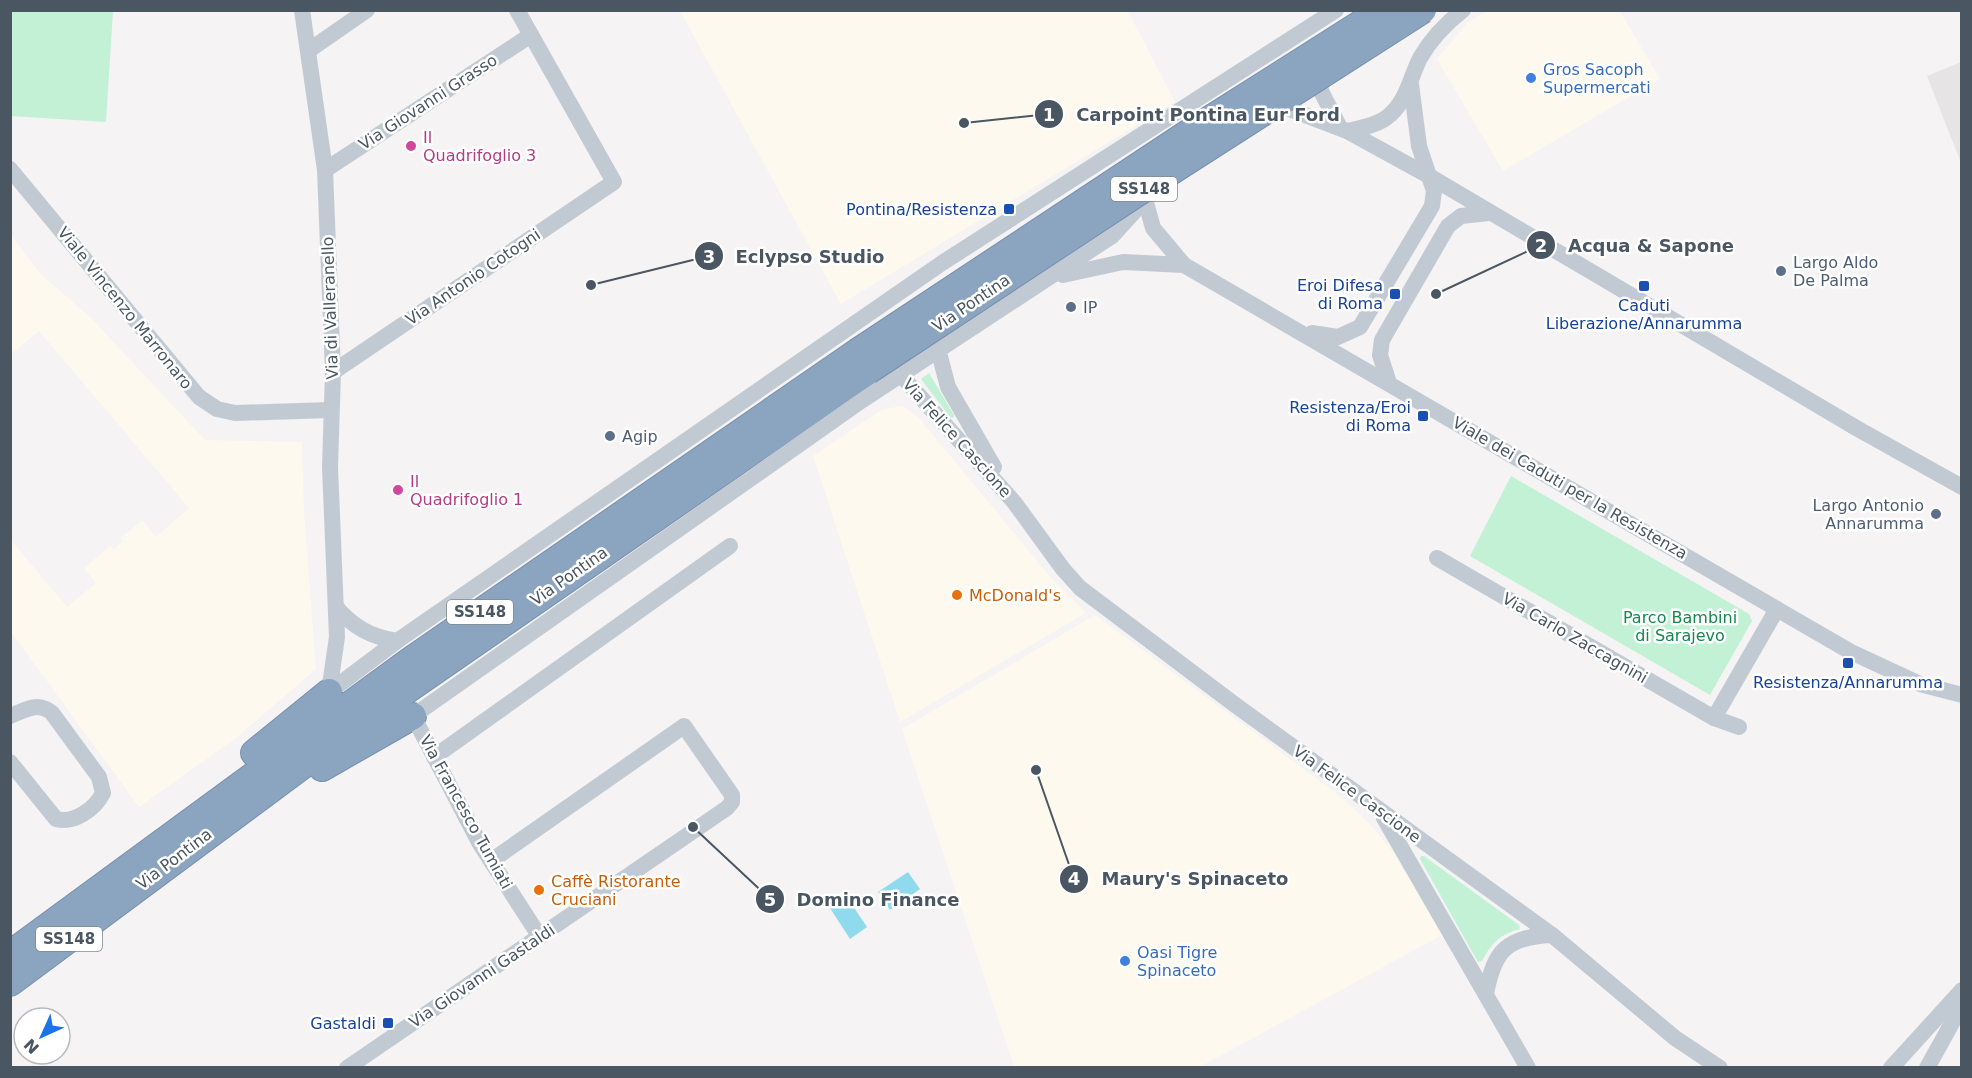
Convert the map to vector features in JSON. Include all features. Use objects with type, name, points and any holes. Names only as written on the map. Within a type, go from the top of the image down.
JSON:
[{"type":"highway","name":"Via Pontina","points":[[10,954],[119,887],[382,707],[862,362],[1168,146],[1382,10]]},
{"type":"highway","name":"Via Pontina","points":[[862,362],[1133,196],[1423,10]]},
{"type":"highway","points":[[119,887],[203,796],[329,692]]},
{"type":"highway","points":[[119,887],[413,716]]},
{"type":"highway","name":"Via Pontina","points":[[10,982],[119,887]]},
{"type":"street","name":"Via di Valleranello","points":[[302,10],[325,170],[333,372],[330,410],[337,647],[329,692]]},
{"type":"street","points":[[308,51],[367,10]]},
{"type":"street","points":[[517,10],[531,35]]},
{"type":"street","points":[[1344,130],[1384,119],[1395,109],[1411,84],[1416,66],[1432,39],[1463,10]]},
{"type":"street","points":[[1331,13],[1314,39],[1313,63],[1322,93],[1344,130]]},
{"type":"street","points":[[329,692],[397,641],[839,333],[1331,13]]},
{"type":"street","name":"Via Giovanni Grasso","points":[[325,170],[531,35]]},
{"type":"street","name":"Via Antonio Cotogni","points":[[333,372],[614,182],[531,35]]},
{"type":"street","points":[[1296,329],[1338,337],[1354,331],[1366,320],[1432,206],[1434,191],[1417,136],[1411,84]]},
{"type":"street","points":[[1211,90],[1269,102],[1344,130],[1429,176],[1962,488]]},
{"type":"street","points":[[1142,134],[1138,152],[1143,192],[1153,228],[1184,266]]},
{"type":"street","points":[[1105,158],[1126,161],[1142,174]]},
{"type":"street","name":"Viale Vincenzo Marronaro","points":[[10,169],[199,397],[217,409],[235,413],[330,410]]},
{"type":"street","name":"Via Pontina","points":[[413,716],[601,581],[900,374],[1118,231],[1134,212],[1143,192]]},
{"type":"street","points":[[1389,383],[1380,355],[1382,340],[1442,235],[1461,216],[1490,213]]},
{"type":"street","name":"Via Pontina","points":[[1045,280],[1090,267],[1123,262],[1184,266]]},
{"type":"street","name":"Viale dei Caduti per la Resistenza","points":[[1184,266],[1777,609],[1888,670],[1920,684],[1962,695]]},
{"type":"street","name":"Via Felice Cascione","points":[[938,350],[951,393],[1014,502]]},
{"type":"street","name":"Via Felice Cascione","points":[[900,374],[1014,502],[1080,588],[1552,935],[1675,1038],[1720,1068]]},
{"type":"street","points":[[435,757],[730,546]]},
{"type":"street","name":"Via Carlo Zaccagnini","points":[[1437,558],[1714,718],[1739,727]]},
{"type":"street","points":[[336,606],[361,630],[378,638],[397,641]]},
{"type":"street","points":[[1714,718],[1777,609]]},
{"type":"street","points":[[10,716],[34,706],[43,707],[52,713],[99,777],[103,793],[97,802],[77,818],[68,821],[56,819],[10,762]]},
{"type":"street","name":"Via Francesco Tumiati","points":[[413,716],[491,861],[540,937]]},
{"type":"street","name":"Via Giovanni Gastaldi","points":[[347,1068],[727,808],[732,802],[731,792],[684,726],[491,861]]},
{"type":"street","points":[[1379,810],[1528,1068]]},
{"type":"street","points":[[1486,994],[1492,965],[1502,950],[1523,938],[1552,935]]},
{"type":"street","points":[[1891,1068],[1962,990]]},
{"type":"street","points":[[1927,1068],[1962,1005]]},
{"type":"shaded area","points":[[680,11],[1128,11],[1175,102],[841,304]]},
{"type":"shaded area","points":[[1487,11],[1620,11],[1660,79],[1503,171],[1437,59],[1468,22]]},
{"type":"shaded area","points":[[1961,62],[1961,163],[1927,76]]},
{"type":"shaded area","points":[[11,235],[39,272],[92,319],[205,440],[302,442],[304,512],[316,669],[235,739],[139,807],[11,632],[11,540],[67,607],[96,583],[84,568],[110,546],[114,549],[123,541],[121,538],[142,520],[156,537],[189,508],[39,331],[11,354]]},
{"type":"shaded area","points":[[903,406],[919,418],[1052,579],[1086,613],[900,722],[813,456],[883,409]]},
{"type":"shaded area","points":[[1095,615],[1339,795],[1369,823],[1394,853],[1442,935],[1200,1067],[1014,1067],[902,729]]},
{"type":"green space","points":[[10,11],[113,11],[106,122],[11,116]]},
{"type":"green space","points":[[929,373],[954,417],[951,418],[921,379]]},
{"type":"green space","name":"Parco Bambini di Sarajevo","points":[[1511,476],[1749,614],[1752,621],[1710,695],[1470,556]]},
{"type":"green space","points":[[1424,856],[1519,925],[1520,929],[1497,941],[1482,961],[1478,962],[1420,859]]},
{"type":"water","points":[[908,872],[920,889],[890,910],[878,892]]},
{"type":"water","points":[[847,897],[867,927],[850,939],[830,908]]},
{"type":"place","name":"Gros Sacoph Supermercati","points":[[1531,78]]},
{"type":"place","name":"Carpoint Pontina Eur Ford","points":[[964,123]]},
{"type":"place","name":"Il Quadrifoglio 3","points":[[411,146]]},
{"type":"place","name":"Pontina/Resistenza","points":[[1009,209]]},
{"type":"place","name":"Largo Aldo De Palma","points":[[1781,271]]},
{"type":"place","name":"Eclypso Studio","points":[[591,285]]},
{"type":"place","name":"Caduti Liberazione/Annarumma","points":[[1644,286]]},
{"type":"place","name":"Eroi Difesa di Roma","points":[[1395,294]]},
{"type":"place","name":"Acqua & Sapone","points":[[1436,294]]},
{"type":"place","name":"IP","points":[[1071,307]]},
{"type":"place","name":"Resistenza/Eroi di Roma","points":[[1423,416]]},
{"type":"place","name":"Agip","points":[[610,436]]},
{"type":"place","name":"Il Quadrifoglio 1","points":[[398,490]]},
{"type":"place","name":"Largo Antonio Annarumma","points":[[1936,514]]},
{"type":"place","name":"McDonald's","points":[[957,595]]},
{"type":"place","name":"Resistenza/Annarumma","points":[[1848,663]]},
{"type":"place","name":"Maury's Spinaceto","points":[[1036,770]]},
{"type":"place","name":"Domino Finance","points":[[693,827]]},
{"type":"place","name":"Caffè Ristorante Cruciani","points":[[539,890]]},
{"type":"place","name":"Oasi Tigre Spinaceto","points":[[1125,961]]},
{"type":"place","name":"Gastaldi","points":[[388,1023]]}]
